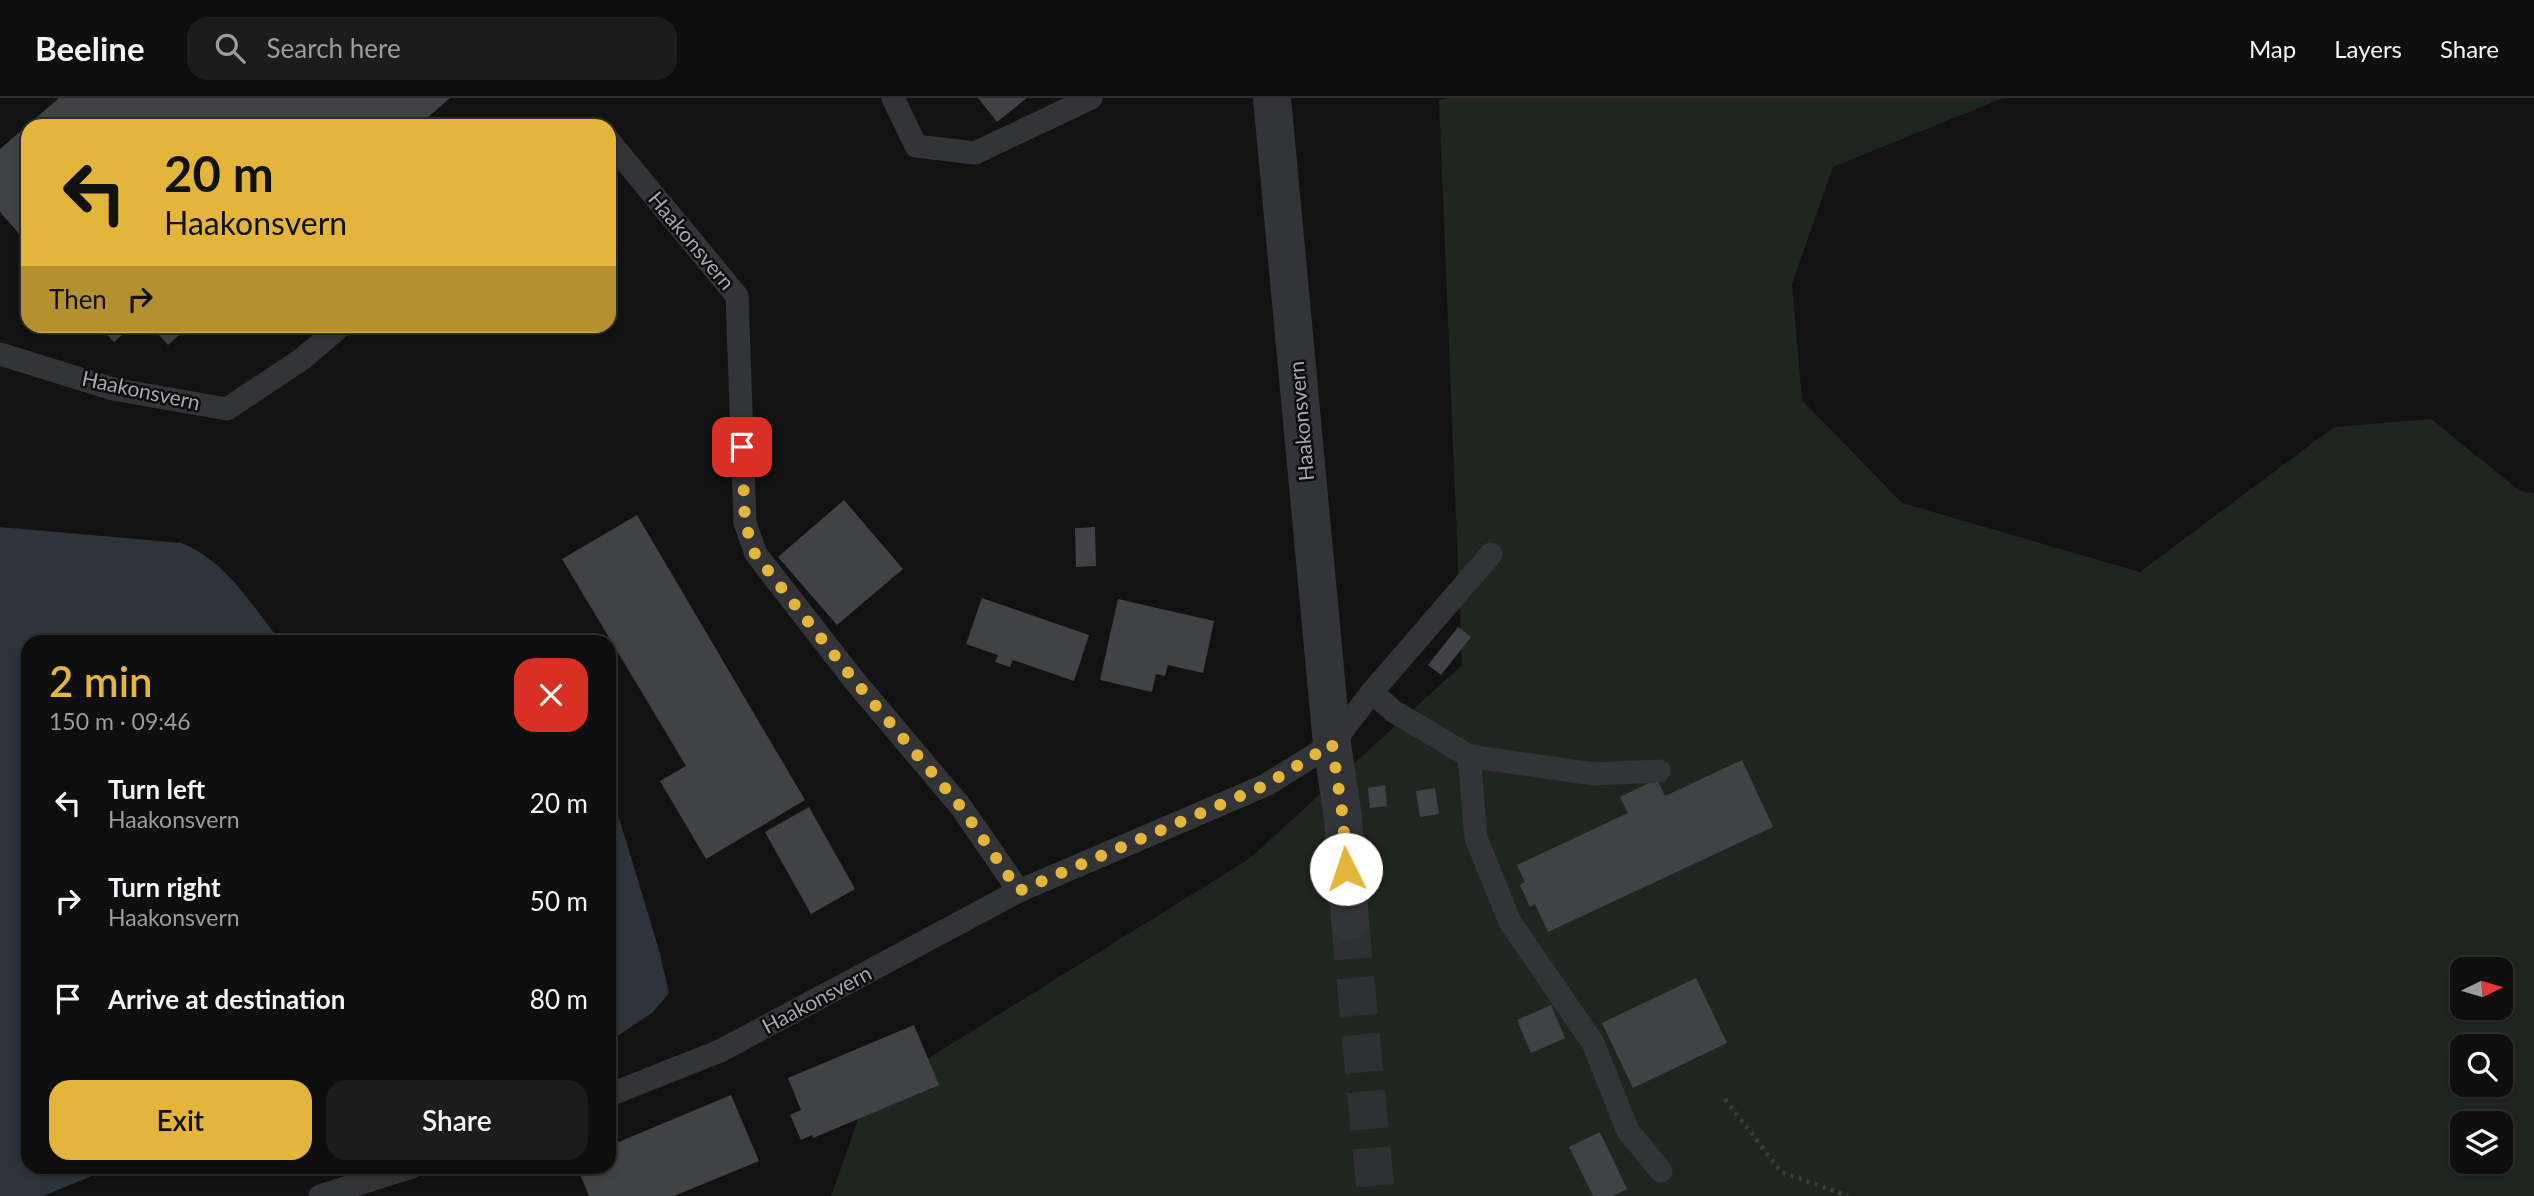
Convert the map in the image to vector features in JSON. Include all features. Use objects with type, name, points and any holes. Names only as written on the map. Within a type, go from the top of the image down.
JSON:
[{"type":"street","name":"Haakonsvern","points":[[1272,98],[1332,744],[1343,818],[1350,921]]},
{"type":"lane","points":[[893,98],[916,146],[975,153],[1091,98]]},
{"type":"lane","name":"Haakonsvern","points":[[616,149],[737,296],[745,523],[755,554],[854,680],[961,807],[1019,891]]},
{"type":"lane","name":"Haakonsvern","points":[[0,354],[113,389],[227,409],[302,359],[333,333]]},
{"type":"lane","name":"Haakonsvern","points":[[616,1092],[720,1051],[1019,891],[1266,785],[1332,744],[1372,692],[1491,554]]},
{"type":"lane","points":[[1372,692],[1393,712],[1469,756],[1593,774],[1659,771]]},
{"type":"lane","points":[[1469,756],[1476,838],[1510,922],[1593,1043],[1628,1131],[1661,1171]]},
{"type":"lane","points":[[320,1196],[390,1174]]},
{"type":"path","points":[[1725,1098],[1781,1172],[1848,1196]]},
{"type":"shaded area","points":[[2003,98],[1833,167],[1792,284],[1802,400],[1902,503],[2140,572],[2334,427],[2431,419],[2520,491],[2534,493],[2534,1196],[831,1196],[866,1097],[1249,859],[1462,665],[1439,100]]},
{"type":"shaded area","points":[[0,527],[181,543],[197,551],[225,572],[276,635],[21,635],[21,1174],[97,1174],[43,1196],[0,1196]]},
{"type":"shaded area","points":[[616,808],[659,950],[669,993],[653,1012],[616,1037]]},
{"type":"building","points":[[59,98],[450,98],[426,119],[35,119]]},
{"type":"building","points":[[978,98],[1027,98],[997,122]]},
{"type":"building","points":[[21,131],[21,236],[0,212],[0,149]]},
{"type":"building","points":[[106,333],[124,333],[114,342]]},
{"type":"building","points":[[157,333],[182,333],[168,345]]},
{"type":"building","points":[[844,500],[903,569],[837,625],[778,557]]},
{"type":"building","points":[[637,515],[805,800],[706,859],[660,781],[686,766],[616,649],[616,635],[608,635],[562,559]]},
{"type":"building","points":[[1095,527],[1096,566],[1076,567],[1075,528]]},
{"type":"building","points":[[982,598],[1089,635],[1074,681],[1013,660],[1010,667],[995,662],[998,655],[966,644]]},
{"type":"building","points":[[1118,599],[1214,621],[1203,673],[1168,665],[1165,676],[1156,674],[1152,692],[1100,680]]},
{"type":"building","points":[[1458,627],[1471,637],[1441,675],[1428,665]]},
{"type":"building","points":[[1742,760],[1773,827],[1548,932],[1535,904],[1530,907],[1520,885],[1525,882],[1517,865],[1628,813],[1620,797],[1657,779],[1665,796]]},
{"type":"building","points":[[1385,785],[1387,806],[1370,808],[1368,788]]},
{"type":"building","points":[[1435,788],[1439,814],[1420,817],[1416,791]]},
{"type":"building","points":[[809,807],[855,889],[811,914],[765,832]]},
{"type":"building","points":[[1696,978],[1727,1043],[1633,1088],[1602,1023]]},
{"type":"building","points":[[1551,1005],[1565,1038],[1531,1053],[1517,1020]]},
{"type":"building","points":[[914,1025],[939,1085],[813,1138],[812,1135],[801,1140],[790,1115],[801,1110],[788,1078]]},
{"type":"building","points":[[731,1095],[759,1161],[674,1196],[589,1196],[580,1174],[616,1174],[616,1143]]},
{"type":"building","points":[[1600,1132],[1627,1189],[1613,1196],[1593,1196],[1569,1147]]},
{"type":"tunnel","points":[[1350,921],[1376,1196]]},
{"type":"route","points":[[742,447],[745,523],[755,554],[854,680],[961,807],[1019,891],[1266,785],[1332,744],[1343,818],[1346,869]]}]
